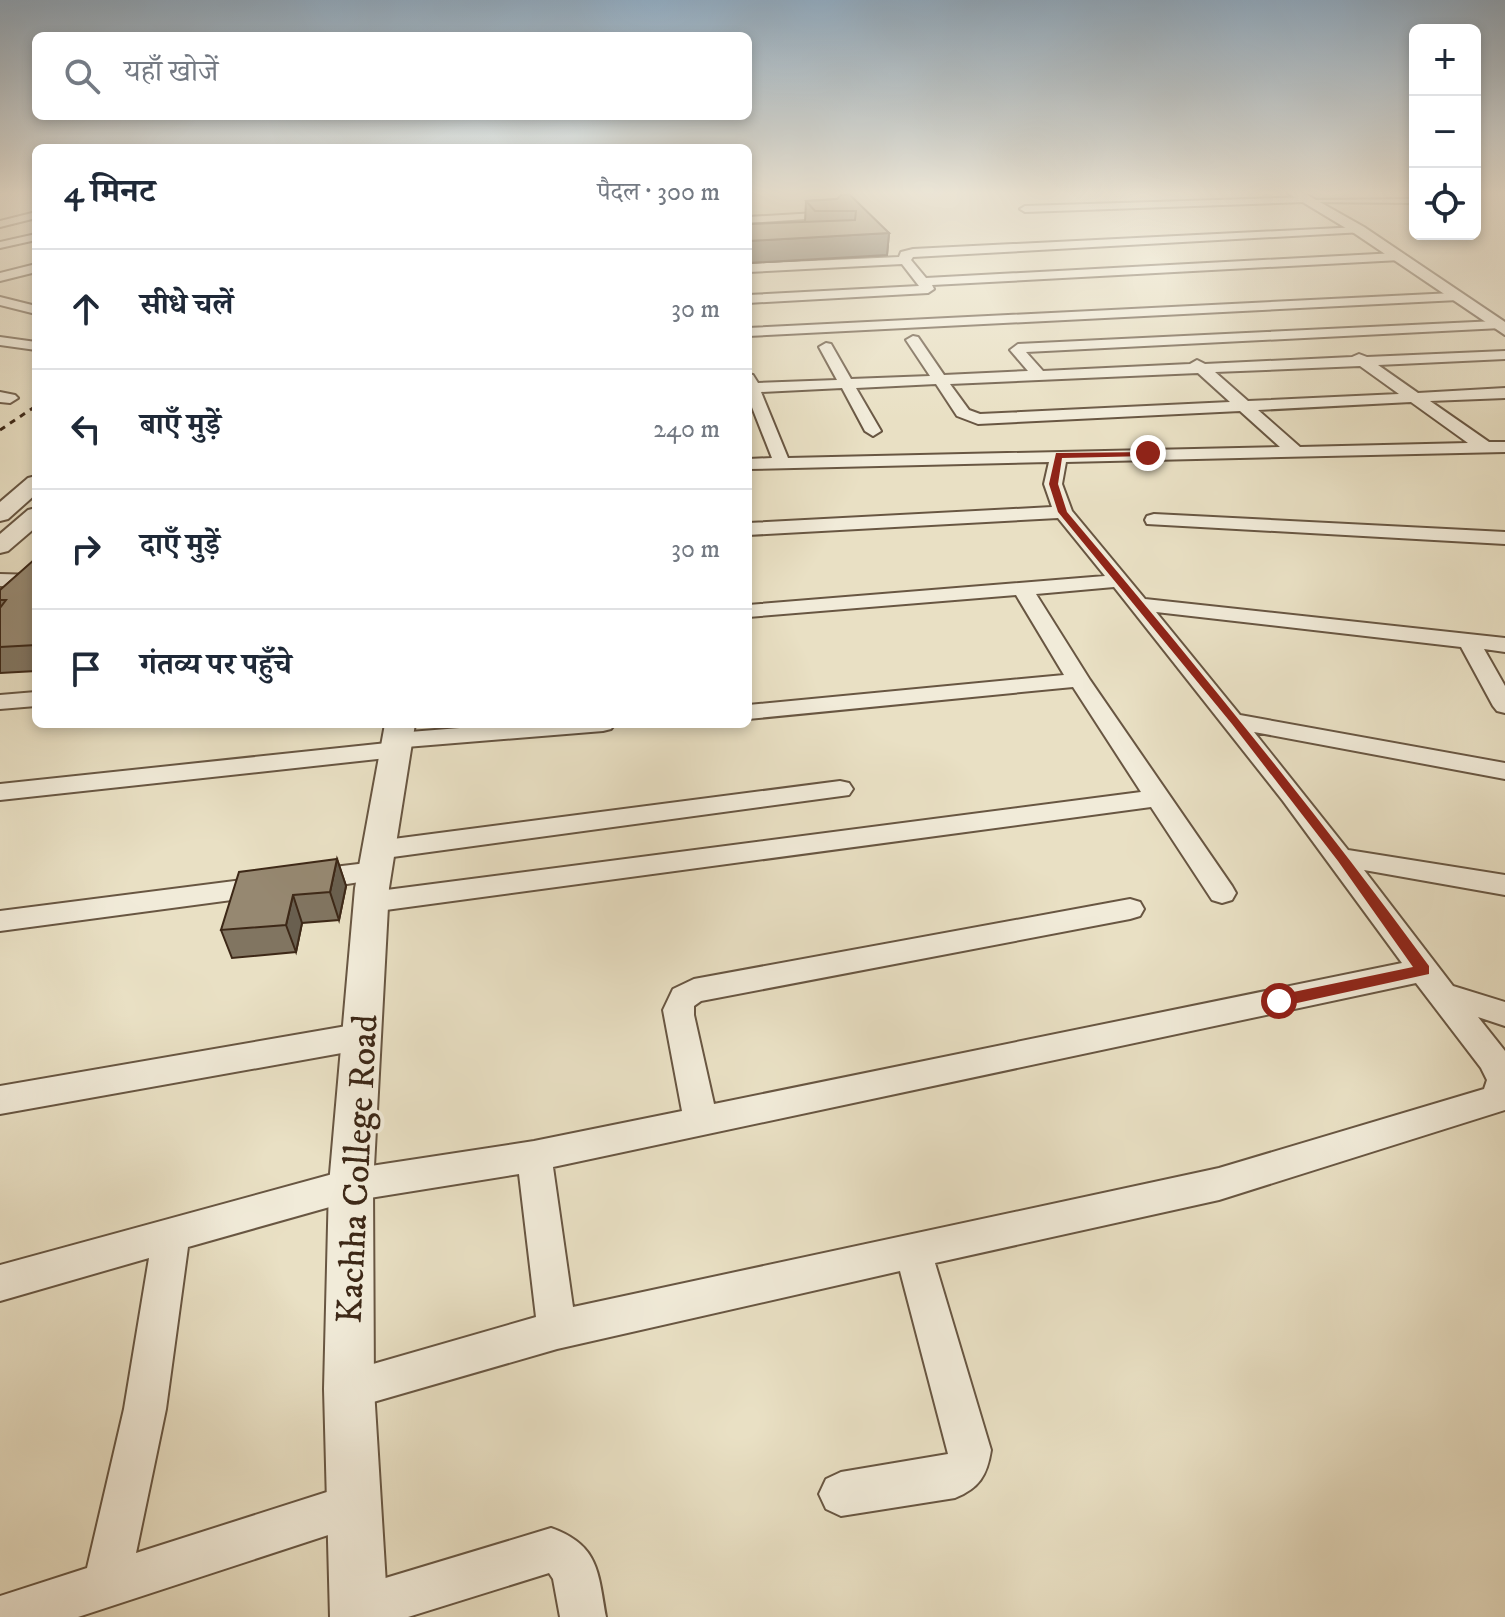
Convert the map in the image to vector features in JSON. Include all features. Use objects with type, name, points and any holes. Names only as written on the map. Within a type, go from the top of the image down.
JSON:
[{"type":"street","points":[[752,299],[928,289],[911,267]]},
{"type":"street","points":[[923,282],[1198,267]]},
{"type":"street","points":[[1410,267],[1501,327]]},
{"type":"street","points":[[0,277],[32,269]]},
{"type":"street","points":[[1406,284],[1432,283]]},
{"type":"street","points":[[752,332],[1453,297]]},
{"type":"street","points":[[0,301],[32,309]]},
{"type":"street","points":[[1040,376],[1018,348],[1169,339],[1501,327]]},
{"type":"street","points":[[1323,333],[1486,448]]},
{"type":"street","points":[[1169,339],[1296,452]]},
{"type":"street","points":[[913,340],[963,413],[978,419],[1505,393]]},
{"type":"street","points":[[0,341],[32,345]]},
{"type":"street","points":[[826,347],[873,431]]},
{"type":"street","points":[[752,384],[939,381],[1505,355]]},
{"type":"street","points":[[752,391],[782,463]]},
{"type":"street","points":[[752,464],[1505,447]]},
{"type":"street","points":[[349,1389],[557,1330],[1219,1184],[1482,1105],[1499,1097],[1503,1080],[1494,1061],[1343,858],[1236,721],[1063,512],[1053,484],[1059,455]]},
{"type":"street","points":[[0,514],[32,486]]},
{"type":"street","points":[[0,530],[32,502]]},
{"type":"street","points":[[752,529],[1063,512]]},
{"type":"street","points":[[0,546],[32,518]]},
{"type":"street","points":[[1154,520],[1505,538]]},
{"type":"street","points":[[0,580],[32,581]]},
{"type":"street","points":[[752,611],[1119,581]]},
{"type":"street","points":[[1022,588],[1079,680],[1222,893]]},
{"type":"street","points":[[1137,604],[1505,645]]},
{"type":"street","points":[[1468,640],[1505,706]]},
{"type":"street","points":[[752,712],[1079,680]]},
{"type":"street","points":[[0,702],[32,699]]},
{"type":"street","points":[[1236,721],[1505,771]]},
{"type":"street","points":[[0,792],[397,738],[544,728]]},
{"type":"street","name":"Kachha College Road","points":[[359,1613],[349,1389],[351,1185],[375,874],[397,738]]},
{"type":"street","points":[[375,874],[840,789]]},
{"type":"street","points":[[0,921],[375,874],[1157,798]]},
{"type":"street","points":[[1343,858],[1505,885]]},
{"type":"street","points":[[701,1119],[678,1015],[678,1004],[683,996],[694,991],[788,976],[1130,909]]},
{"type":"street","points":[[0,1283],[351,1185],[534,1156],[701,1119],[1022,1056],[1433,982],[1505,1014]]},
{"type":"street","points":[[0,1100],[364,1036]]},
{"type":"street","points":[[534,1156],[557,1330]]},
{"type":"street","points":[[106,1586],[145,1409],[171,1235]]},
{"type":"street","points":[[841,1494],[955,1476],[967,1466],[970,1450],[913,1251]]},
{"type":"street","points":[[6,1617],[352,1506]]},
{"type":"street","points":[[359,1613],[551,1550],[562,1552],[571,1561],[583,1617]]},
{"type":"building","points":[[32,562],[32,645],[0,647],[0,608],[6,600],[0,600],[0,590]]},
{"type":"building","points":[[337,859],[330,892],[293,895],[286,925],[221,930],[239,872]]},
{"type":"railway","points":[[0,430],[32,409]]},
{"type":"route","points":[[1148,453],[1059,455],[1053,484],[1056,499],[1063,512],[1181,659],[1236,721],[1343,858],[1423,970],[1279,1001]]}]
